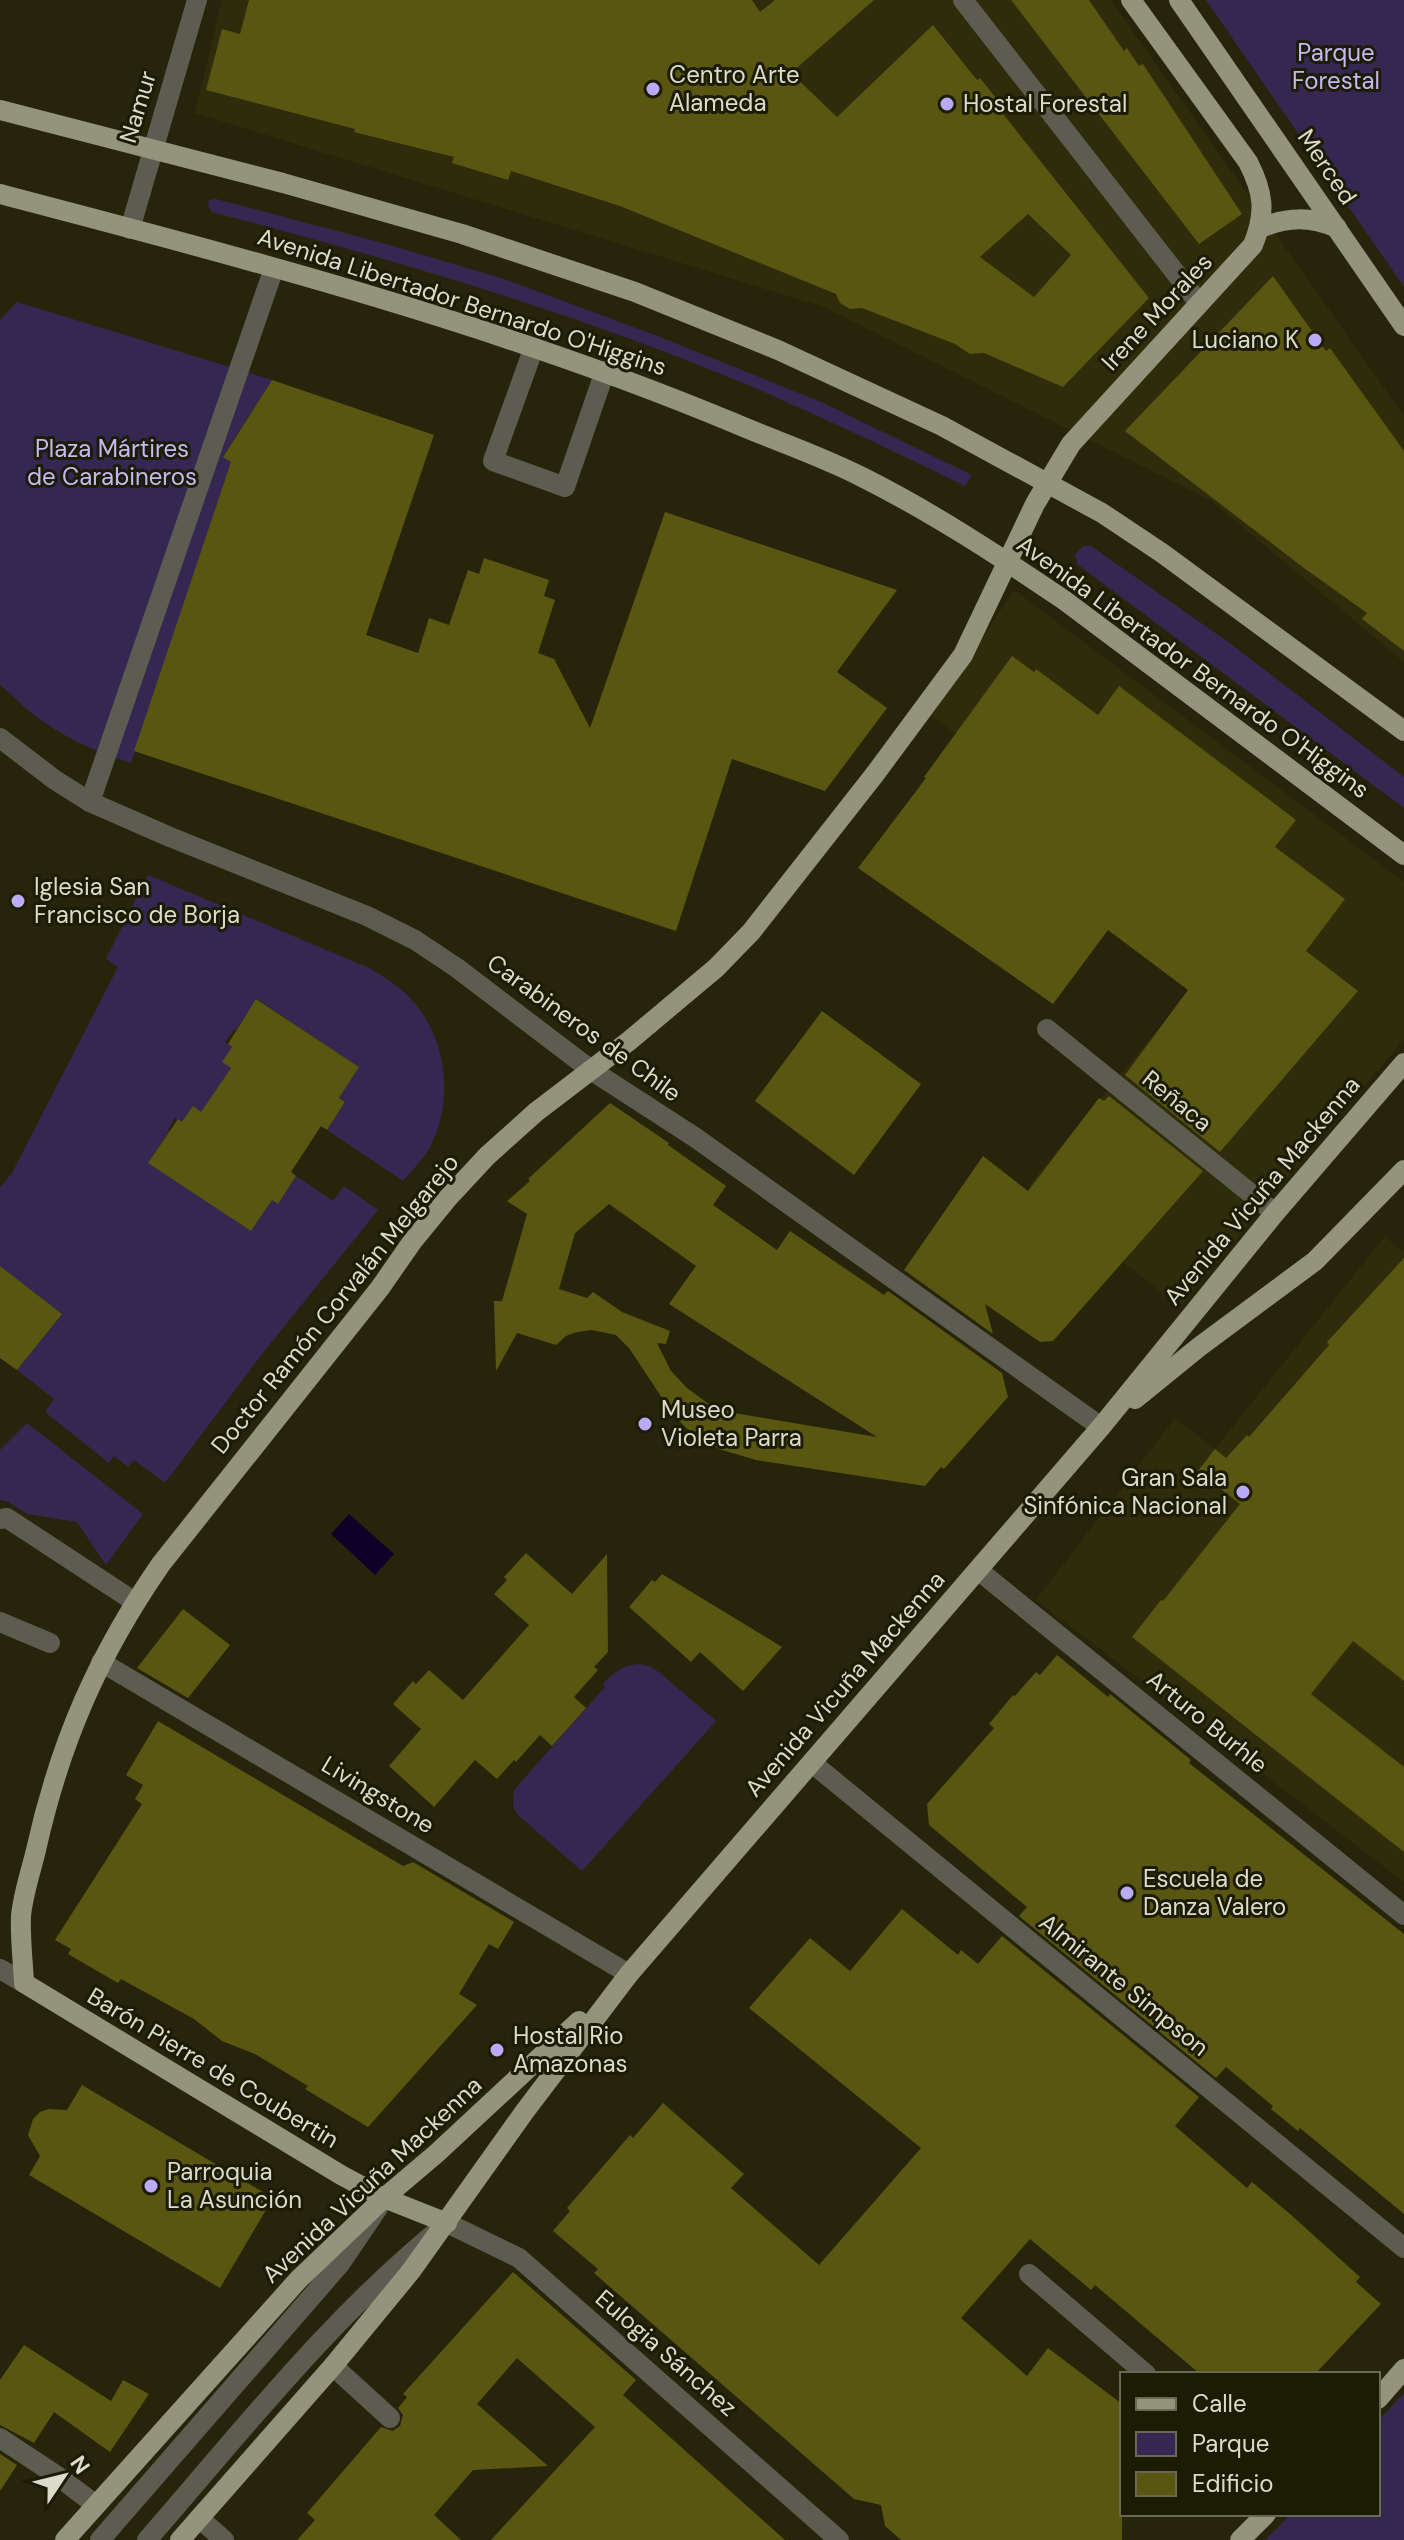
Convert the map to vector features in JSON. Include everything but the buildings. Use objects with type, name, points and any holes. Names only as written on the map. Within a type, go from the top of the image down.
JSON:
[{"type":"main road","points":[[1131,0],[1248,162],[1261,194],[1260,228],[1295,218],[1324,222],[1337,228]]},
{"type":"main road","name":"Merced","points":[[1179,0],[1404,326]]},
{"type":"main road","points":[[0,110],[373,207],[635,292],[778,350],[942,426],[1102,513],[1162,553],[1404,731]]},
{"type":"main road","name":"Avenida Libertador Bernardo O'Higgins","points":[[0,194],[274,268],[534,347],[605,371],[861,476],[1006,561],[1064,600],[1404,855]]},
{"type":"main road","name":"Irene Morales","points":[[1047,482],[1071,444],[1247,253],[1260,228]]},
{"type":"main road","name":"Doctor Ramón Corvalán Melgarejo","points":[[24,1983],[21,1914],[54,1775],[101,1662],[135,1602],[161,1564],[448,1198],[487,1156],[536,1112],[716,968],[751,932],[875,774],[963,655],[1047,482]]},
{"type":"main road","name":"Avenida Vicuña Mackenna","points":[[180,2540],[333,2366],[411,2271],[525,2111],[629,1974],[1101,1427],[1275,1213],[1404,1063]]},
{"type":"main road","name":"Avenida Vicuña Mackenna","points":[[1101,1427],[1199,1347],[1315,1261],[1404,1170]]},
{"type":"main road","name":"Avenida Vicuña Mackenna","points":[[65,2540],[299,2279],[629,1974]]},
{"type":"main road","name":"Barón Pierre de Coubertin","points":[[24,1983],[330,2169],[384,2198],[447,2223]]},
{"type":"main road","points":[[1380,2397],[1404,2369]]},
{"type":"main road","points":[[1240,2540],[1264,2516]]},
{"type":"street","name":"Namur","points":[[130,229],[197,0]]},
{"type":"street","points":[[963,0],[1199,303]]},
{"type":"street","points":[[90,802],[274,268]]},
{"type":"street","points":[[534,347],[493,461],[565,487],[605,371]]},
{"type":"street","name":"Carabineros de Chile","points":[[0,738],[32,764],[90,802],[367,916],[415,940],[457,968],[591,1070],[696,1138],[1101,1427]]},
{"type":"street","name":"Reñaca","points":[[1047,1029],[1275,1213]]},
{"type":"street","points":[[0,1519],[7,1518],[135,1602]]},
{"type":"street","name":"Arturo Burhle","points":[[978,1570],[1404,1915]]},
{"type":"street","points":[[0,1622],[50,1643]]},
{"type":"street","name":"Livingstone","points":[[101,1662],[629,1974]]},
{"type":"street","name":"Almirante Simpson","points":[[812,1763],[1404,2248]]},
{"type":"street","name":"Barón Pierre de Coubertin","points":[[0,1969],[24,1983]]},
{"type":"street","points":[[100,2540],[340,2264],[384,2198]]},
{"type":"street","points":[[147,2540],[337,2326],[397,2265],[447,2223]]},
{"type":"street","name":"Eulogia Sánchez","points":[[447,2223],[519,2258],[839,2540]]},
{"type":"street","points":[[1029,2274],[1144,2372]]},
{"type":"street","points":[[333,2366],[390,2418]]},
{"type":"street","points":[[0,2438],[96,2505]]},
{"type":"street","points":[[199,2518],[224,2540]]},
{"type":"shaded area","points":[[222,0],[1111,0],[1404,416],[1404,662],[1210,500],[824,307],[195,113]]},
{"type":"shaded area","points":[[1014,590],[1404,882],[1404,1039],[1180,1307],[1028,1186],[1230,942],[931,715]]},
{"type":"shaded area","points":[[1385,1236],[1404,1253],[1404,1882],[1036,1600],[1175,1418],[1215,1449]]},
{"type":"shaded area","points":[[349,1514],[394,1554],[375,1575],[331,1534]]},
{"type":"green space","name":"Parque Forestal","points":[[1206,0],[1404,0],[1404,287]]},
{"type":"green space","points":[[216,199],[504,279],[821,402],[972,475],[965,486],[755,388],[555,312],[419,269],[212,212],[208,206],[209,200]]},
{"type":"green space","name":"Plaza Mártires de Carabineros","points":[[17,302],[272,380],[223,456],[231,462],[131,763],[93,749],[56,730],[0,685],[0,320]]},
{"type":"green space","points":[[1083,546],[1091,546],[1231,644],[1404,777],[1404,808],[1077,564],[1075,555]]},
{"type":"green space","points":[[148,875],[367,967],[389,980],[415,1003],[430,1026],[442,1061],[444,1080],[444,1099],[435,1135],[425,1156],[403,1181],[327,1130],[345,1102],[339,1098],[359,1067],[257,999],[225,1042],[232,1047],[231,1068],[201,1112],[182,1122],[175,1118],[149,1162],[251,1231],[272,1200],[278,1204],[296,1176],[333,1201],[344,1186],[378,1210],[262,1354],[165,1483],[134,1460],[128,1467],[114,1456],[109,1463],[45,1412],[54,1399],[17,1370],[62,1314],[0,1266],[0,1187],[12,1173],[118,967],[106,959]]},
{"type":"green space","points":[[27,1423],[143,1514],[106,1565],[77,1522],[27,1514],[0,1500],[0,1450]]},
{"type":"green space","points":[[640,1664],[660,1673],[716,1721],[582,1871],[518,1815],[513,1807],[514,1790],[605,1687],[603,1684],[607,1680],[624,1668]]},
{"type":"green space","points":[[1404,2393],[1404,2540],[1265,2540],[1289,2516],[1380,2516],[1380,2419]]},
{"type":"place","name":"Centro Arte Alameda","points":[[653,89]]},
{"type":"place","name":"Hostal Forestal","points":[[947,104]]},
{"type":"place","name":"Luciano K","points":[[1315,340]]},
{"type":"place","name":"Iglesia San Francisco de Borja","points":[[18,901]]},
{"type":"place","name":"Museo Violeta Parra","points":[[645,1424]]},
{"type":"place","name":"Gran Sala Sinfónica Nacional","points":[[1243,1492]]},
{"type":"place","name":"Escuela de Danza Valero","points":[[1127,1893]]},
{"type":"place","name":"Hostal Rio Amazonas","points":[[497,2050]]},
{"type":"place","name":"Parroquia La Asunción","points":[[151,2186]]}]
